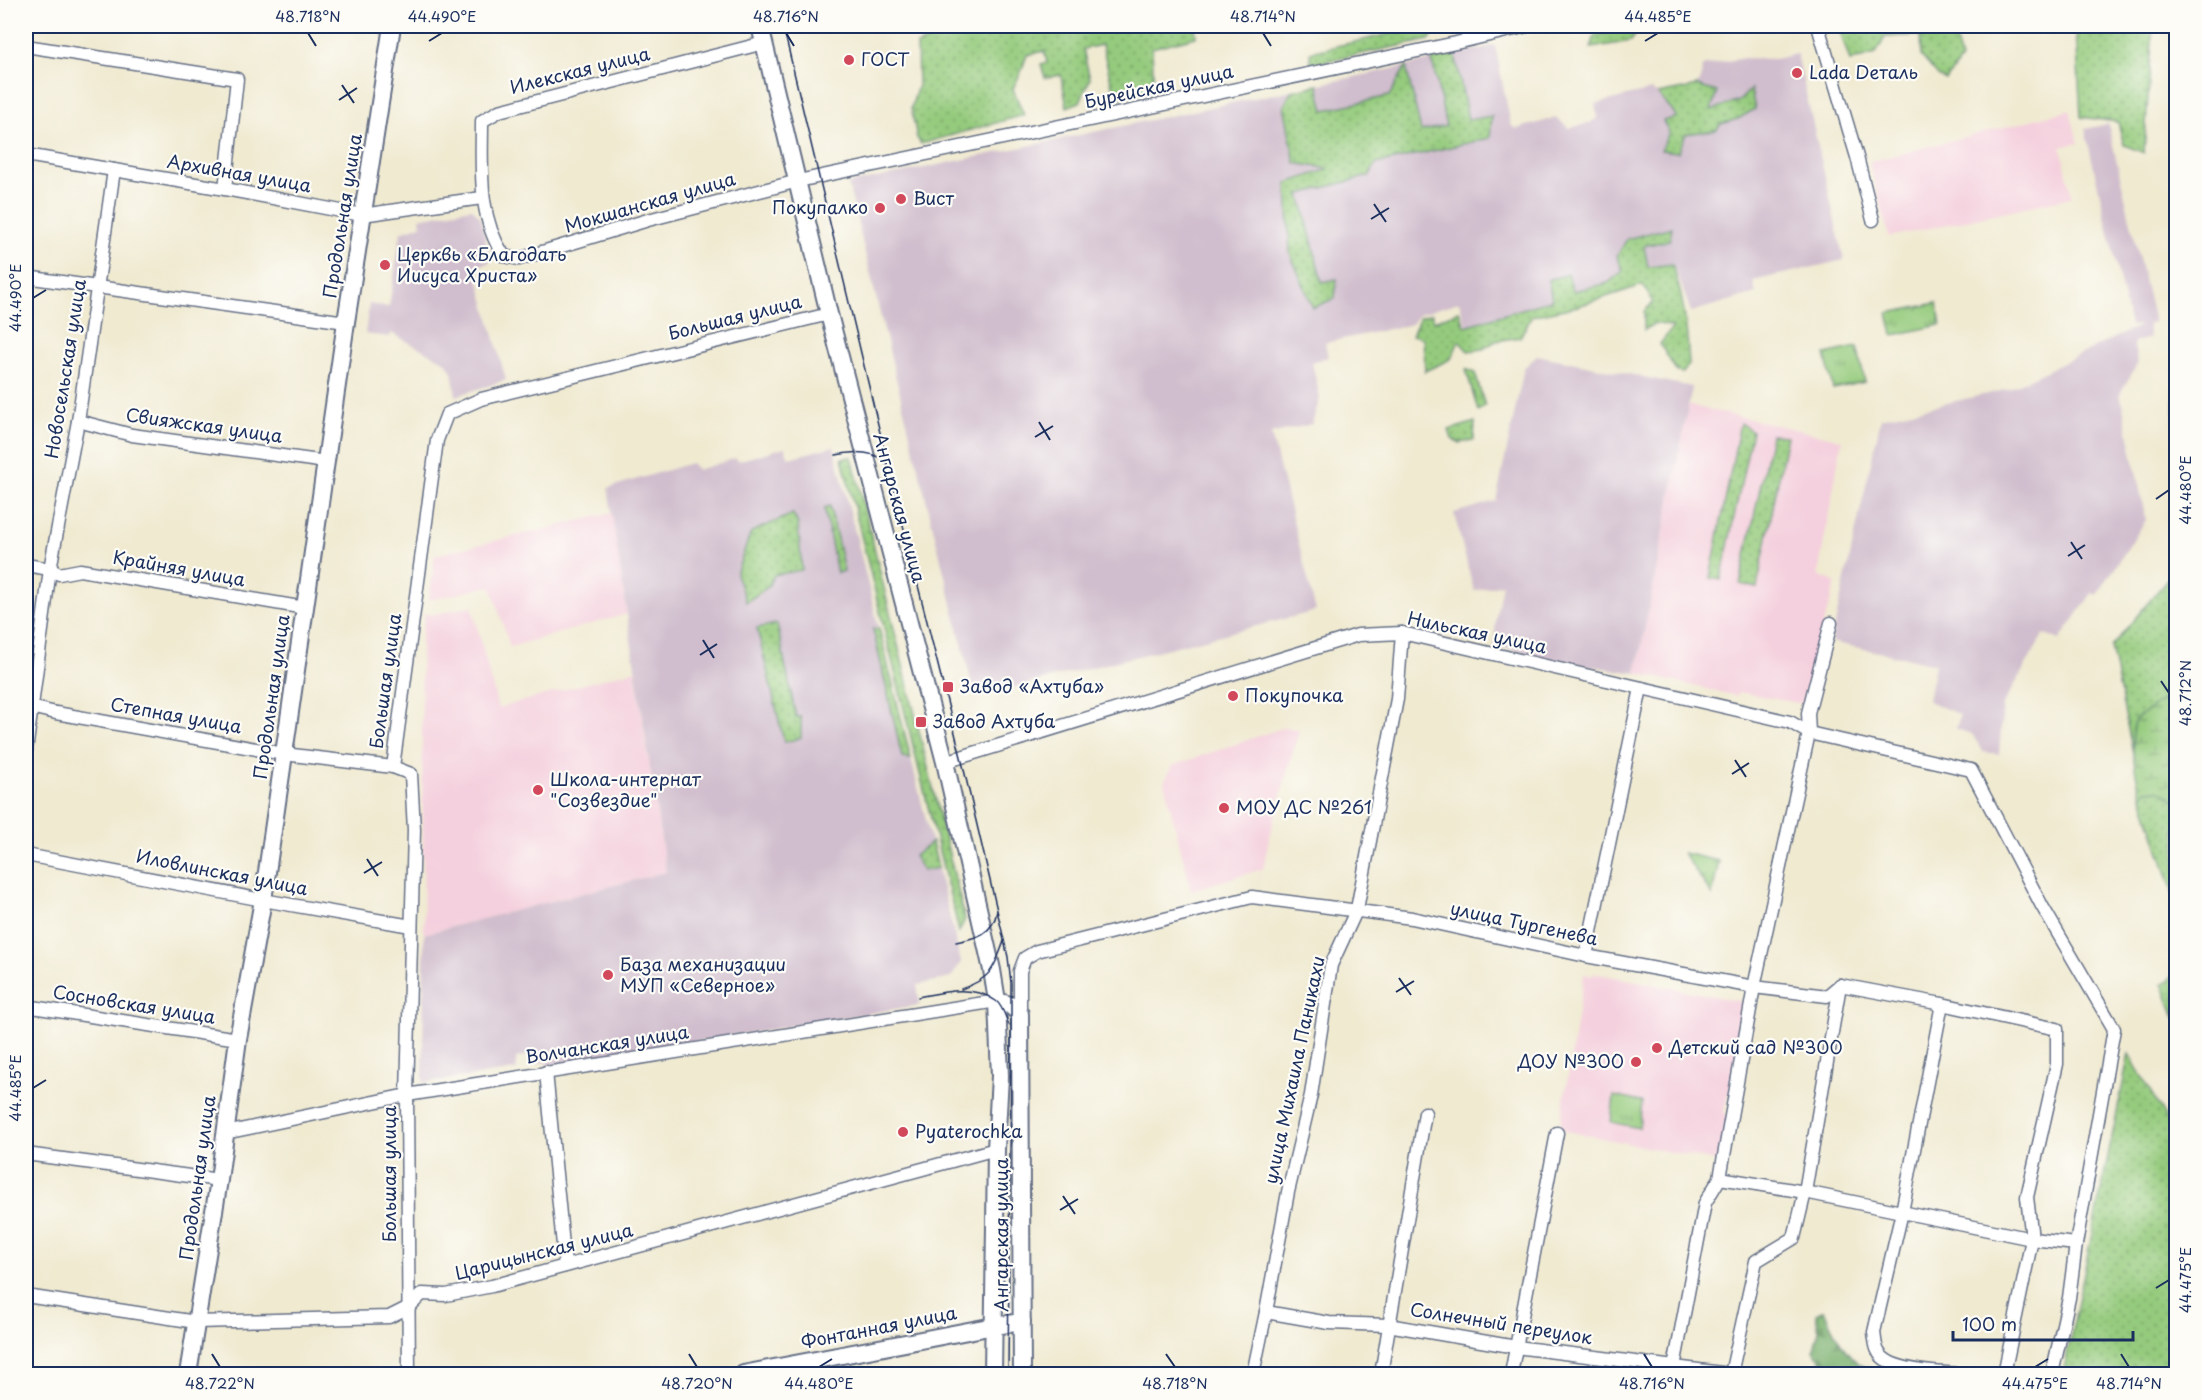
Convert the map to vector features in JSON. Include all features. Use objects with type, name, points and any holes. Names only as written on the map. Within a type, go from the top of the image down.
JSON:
[{"type":"main road","name":"Продольная улица","points":[[188,1374],[219,1180],[238,1039],[262,900],[346,322],[392,26]]},
{"type":"main road","name":"Ангарская улица","points":[[760,26],[829,314],[945,762],[984,933],[1012,1005],[1022,1374]]},
{"type":"main road","name":"Ангарская улица","points":[[993,1374],[996,1149],[1000,1076],[1012,1005]]},
{"type":"main road","name":"Фонтанная улица","points":[[743,1374],[815,1367],[994,1326],[1022,1322]]},
{"type":"street","name":"Бурейская улица","points":[[798,181],[1456,43],[1527,26]]},
{"type":"street","points":[[1818,26],[1873,220]]},
{"type":"street","name":"Илекская улица","points":[[482,198],[482,121],[499,111],[764,43]]},
{"type":"street","points":[[26,46],[237,79],[225,189]]},
{"type":"street","name":"Архивная улица","points":[[26,155],[362,215],[482,198]]},
{"type":"street","name":"Новосельская улица","points":[[26,751],[29,706],[50,569],[78,422],[114,170]]},
{"type":"street","name":"Мокшанская улица","points":[[482,198],[495,243],[504,256],[519,259],[648,220],[798,181]]},
{"type":"street","points":[[26,277],[346,322]]},
{"type":"street","name":"Большая улица","points":[[409,1374],[407,1095],[414,830],[411,774],[393,767],[437,440],[447,414],[481,399],[829,314]]},
{"type":"street","name":"Свияжская улица","points":[[78,422],[132,435],[326,462]]},
{"type":"street","name":"Крайняя улица","points":[[26,565],[50,569],[59,574],[80,570],[305,608]]},
{"type":"street","points":[[1674,1367],[1705,1203],[1720,1178],[1754,987],[1809,733],[1808,713],[1831,623]]},
{"type":"street","name":"Нильская улица","points":[[945,762],[1358,635],[1402,633],[1790,722],[1809,733],[1971,770],[2042,906],[2114,1029],[2076,1244]]},
{"type":"street","name":"улица Михаила Паникахи","points":[[1252,1374],[1288,1192],[1311,1095],[1331,965],[1357,909],[1397,699],[1402,633]]},
{"type":"street","points":[[1586,956],[1641,688]]},
{"type":"street","name":"Степная улица","points":[[29,706],[56,713],[284,754],[393,767]]},
{"type":"street","name":"Иловлинская улица","points":[[26,855],[411,926]]},
{"type":"street","name":"улица Тургенева","points":[[1012,1005],[1025,958],[1037,951],[1252,897],[1421,919],[1586,956],[1754,987],[1827,996],[1840,986],[1942,1004],[2057,1029],[2057,1064],[2027,1197],[2032,1239]]},
{"type":"street","points":[[1731,1374],[1756,1261],[1794,1238],[1805,1192],[1840,986]]},
{"type":"street","points":[[1942,1004],[1902,1212],[1874,1332],[1877,1350],[1883,1358],[1900,1366],[1962,1374]]},
{"type":"street","name":"Волчанская улица","points":[[225,1133],[407,1095],[546,1072],[972,1007],[1012,1005]]},
{"type":"street","name":"Сосновская улица","points":[[26,1006],[238,1039]]},
{"type":"street","points":[[546,1072],[565,1266]]},
{"type":"street","points":[[1381,1374],[1425,1113]]},
{"type":"street","points":[[1511,1374],[1557,1133]]},
{"type":"street","name":"Царицынская улица","points":[[26,1296],[196,1322],[389,1317],[409,1307],[422,1294],[446,1295],[492,1286],[996,1149]]},
{"type":"street","points":[[26,1154],[219,1180]]},
{"type":"street","points":[[1720,1178],[1805,1192],[2032,1239],[2076,1244],[2069,1298],[2052,1374]]},
{"type":"street","points":[[2004,1374],[2032,1239]]},
{"type":"street","name":"Солнечный переулок","points":[[1266,1312],[1329,1323],[1389,1325],[1660,1370],[1674,1367],[1731,1374]]},
{"type":"shaded area","points":[[1495,45],[1511,125],[1516,129],[1556,118],[1569,128],[1590,123],[1597,118],[1595,104],[1651,90],[1659,94],[1697,86],[1701,80],[1702,66],[1744,58],[1774,59],[1797,54],[1844,260],[1753,281],[1756,293],[1691,312],[1675,268],[1469,333],[1459,302],[1419,314],[1412,324],[1325,343],[1328,357],[1312,362],[1320,398],[1312,424],[1271,434],[1316,611],[975,697],[848,184],[1406,66]]},
{"type":"shaded area","points":[[2070,110],[2078,143],[2061,147],[2072,197],[1889,237],[1869,162]]},
{"type":"shaded area","points":[[2108,124],[2154,322],[2148,324],[2150,338],[2133,343],[2138,363],[2120,393],[2146,520],[2097,595],[2092,593],[2060,640],[2044,634],[2003,705],[1999,754],[1983,752],[1972,734],[1956,729],[1960,715],[1928,701],[1935,664],[1831,642],[1881,418],[2009,389],[2141,325],[2130,326],[2085,129]]},
{"type":"shaded area","points":[[472,208],[480,217],[491,262],[475,267],[506,380],[456,396],[452,372],[446,362],[391,333],[390,337],[365,334],[369,304],[389,307],[401,232],[421,225],[420,218]]},
{"type":"shaded area","points":[[1537,355],[1692,387],[1636,673],[1571,663],[1494,646],[1496,616],[1502,584],[1474,591],[1454,513],[1496,501],[1524,368]]},
{"type":"shaded area","points":[[1688,405],[1842,440],[1818,575],[1836,583],[1818,641],[1803,704],[1739,692],[1737,696],[1636,673]]},
{"type":"shaded area","points":[[834,446],[961,962],[951,978],[917,985],[920,1005],[547,1066],[546,1062],[538,1063],[536,1054],[516,1058],[517,1070],[423,1083],[424,934],[666,872],[608,488],[691,463],[697,470],[785,447],[789,458]]},
{"type":"shaded area","points":[[612,513],[627,614],[510,647],[491,586],[429,600],[435,555]]},
{"type":"shaded area","name":"Школа-интернат \"Созвездие\"","points":[[472,606],[498,708],[635,670],[666,872],[424,934],[421,639],[425,613],[431,615]]},
{"type":"shaded area","name":"МОУ ДС №261","points":[[1285,727],[1299,730],[1270,834],[1263,869],[1191,890],[1164,782],[1172,766]]},
{"type":"shaded area","name":"Детский сад №300","points":[[1594,973],[1744,1002],[1749,1005],[1734,1090],[1728,1094],[1724,1112],[1729,1119],[1720,1162],[1566,1131],[1560,1126],[1584,974],[1592,976]]},
{"type":"green space","points":[[953,26],[1195,26],[1196,37],[1152,48],[1154,89],[1107,102],[1107,95],[1114,93],[1102,45],[1083,49],[1090,79],[1080,102],[1067,107],[1061,75],[1045,78],[1041,64],[1047,62],[1044,51],[1027,55],[1013,89],[1024,115],[921,144],[917,138],[911,108],[918,85],[917,45],[946,32]]},
{"type":"green space","points":[[1424,26],[1440,26],[1429,40],[1311,64],[1310,52]]},
{"type":"green space","points":[[1615,26],[1634,26],[1636,34],[1631,41],[1591,48],[1595,35],[1615,31]]},
{"type":"green space","points":[[1838,26],[1877,26],[1878,28],[1952,26],[1961,59],[1946,80],[1938,76],[1921,56],[1920,35],[1885,37],[1876,54],[1850,61]]},
{"type":"green space","points":[[2066,26],[2153,26],[2144,153],[2124,145],[2118,122],[2081,117],[2076,32]]},
{"type":"green space","points":[[1455,54],[1468,120],[1492,116],[1490,138],[1376,164],[1369,176],[1300,194],[1322,282],[1337,279],[1335,298],[1313,308],[1290,253],[1287,183],[1329,169],[1295,163],[1284,106],[1291,91],[1318,85],[1324,110],[1389,96],[1406,66],[1421,131],[1446,126],[1432,60]]},
{"type":"green space","points":[[1697,86],[1717,92],[1711,110],[1739,101],[1751,89],[1755,109],[1738,119],[1721,124],[1716,130],[1686,134],[1678,152],[1661,150],[1669,132],[1663,121],[1677,117],[1658,94]]},
{"type":"green space","points":[[1672,227],[1670,240],[1644,246],[1648,267],[1672,264],[1676,276],[1684,313],[1689,364],[1683,373],[1677,372],[1660,344],[1673,327],[1655,323],[1644,330],[1644,311],[1653,303],[1643,285],[1578,306],[1532,316],[1520,337],[1496,341],[1483,349],[1468,351],[1459,341],[1451,359],[1425,371],[1423,338],[1412,335],[1420,317],[1432,314],[1434,321],[1459,311],[1465,326],[1552,300],[1548,280],[1568,274],[1573,291],[1608,283],[1623,271],[1617,256],[1627,239]]},
{"type":"green space","points":[[1937,303],[1941,325],[1893,335],[1888,313]]},
{"type":"green space","points":[[2176,339],[2176,902],[2142,797],[2111,647],[2172,574]]},
{"type":"green space","points":[[1857,347],[1865,382],[1833,389],[1825,354]]},
{"type":"green space","points":[[1466,369],[1475,373],[1485,406],[1478,411]]},
{"type":"green space","points":[[1475,422],[1474,440],[1460,443],[1452,439],[1449,430]]},
{"type":"green space","points":[[1740,423],[1752,431],[1721,580],[1710,578]]},
{"type":"green space","points":[[1771,435],[1787,436],[1757,588],[1740,584]]},
{"type":"green space","points":[[852,457],[965,919],[959,932],[842,458]]},
{"type":"green space","points":[[830,506],[844,571],[837,573],[824,508]]},
{"type":"green space","points":[[793,514],[798,524],[802,570],[774,575],[768,587],[746,602],[736,574],[751,532]]},
{"type":"green space","points":[[777,624],[796,717],[801,717],[801,738],[784,742],[757,628]]},
{"type":"green space","points":[[879,628],[911,759],[902,757],[873,629]]},
{"type":"green space","points":[[2176,691],[2176,802],[2163,792],[2155,790],[2146,790],[2142,797],[2134,758],[2135,719]]},
{"type":"green space","points":[[932,842],[938,868],[923,871],[914,856]]},
{"type":"green space","points":[[1683,853],[1719,861],[1712,895]]},
{"type":"green space","points":[[2176,974],[2176,1019],[2162,984]]},
{"type":"green space","points":[[2129,1054],[2176,1136],[2176,1374],[2063,1374]]},
{"type":"green space","points":[[1614,1096],[1642,1102],[1639,1128],[1611,1122]]},
{"type":"green space","points":[[1824,1310],[1840,1342],[1858,1363],[1889,1374],[1824,1374],[1829,1369],[1813,1351],[1819,1331],[1816,1314]]},
{"type":"tram line","points":[[783,26],[1008,957],[1011,983],[1008,1374]]},
{"type":"tram line","points":[[836,455],[872,454],[889,466]]},
{"type":"tram line","points":[[956,942],[983,934],[992,925],[997,911]]},
{"type":"tram line","points":[[961,989],[979,981],[990,972],[1004,941]]},
{"type":"tram line","points":[[918,997],[958,991],[978,993],[998,1003],[1009,1025]]},
{"type":"place","name":"ГОСТ","points":[[849,60]]},
{"type":"place","name":"Lada Dеталь","points":[[1797,73]]},
{"type":"place","name":"Вист","points":[[901,199]]},
{"type":"place","name":"Покупалко","points":[[880,208]]},
{"type":"place","name":"Церквь «Благодать Иисуса Христа»","points":[[385,265]]},
{"type":"place","name":"Завод «Ахтуба»","points":[[948,687]]},
{"type":"place","name":"Покупочка","points":[[1233,696]]},
{"type":"place","name":"Завод Ахтуба","points":[[921,722]]},
{"type":"place","name":"Школа-интернат \"Созвездие\"","points":[[538,790]]},
{"type":"place","name":"МОУ ДС №261","points":[[1224,808]]},
{"type":"place","name":"База механизации МУП «Северное»","points":[[608,975]]},
{"type":"place","name":"Детский сад №300","points":[[1657,1048]]},
{"type":"place","name":"ДОУ №300","points":[[1636,1062]]},
{"type":"place","name":"Pyaterochka","points":[[903,1132]]}]
